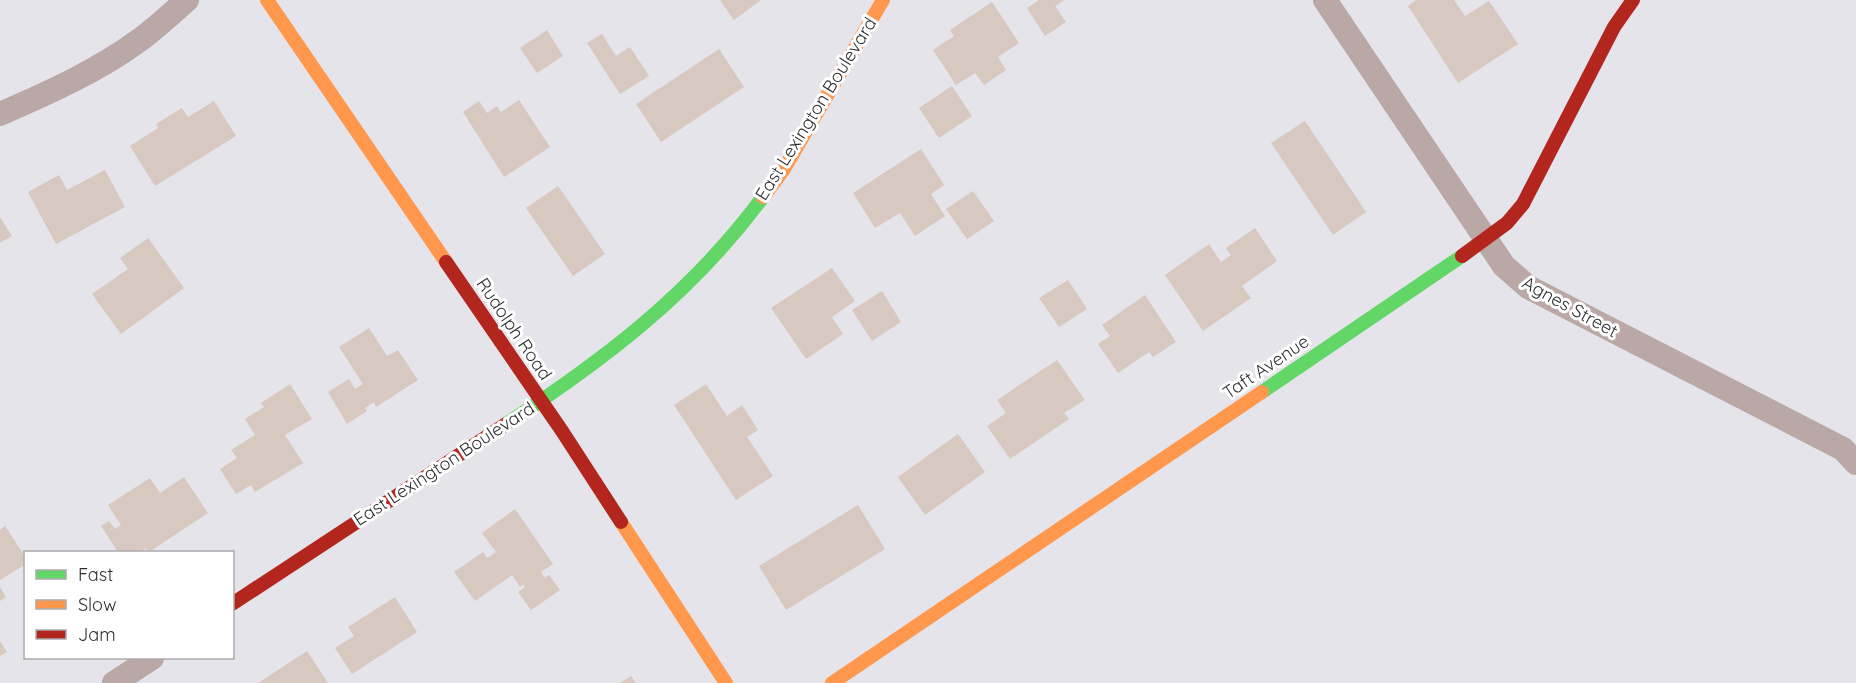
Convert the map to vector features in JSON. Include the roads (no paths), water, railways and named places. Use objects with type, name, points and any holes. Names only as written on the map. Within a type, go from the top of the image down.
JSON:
[{"type":"street","points":[[0,114],[39,98],[89,71],[140,39],[187,0]]},
{"type":"street","name":"Rudolph Road","points":[[267,0],[541,400],[726,683]]},
{"type":"street","name":"East Lexington Boulevard","points":[[234,603],[574,379],[629,337],[673,299],[749,216],[784,169],[883,0]]},
{"type":"street","name":"Agnes Street","points":[[1325,0],[1504,266],[1528,287],[1843,449],[1856,463]]},
{"type":"street","name":"Taft Avenue","points":[[832,683],[1486,240],[1507,223],[1522,204],[1614,27],[1633,0]]},
{"type":"street","points":[[114,683],[149,659]]}]
